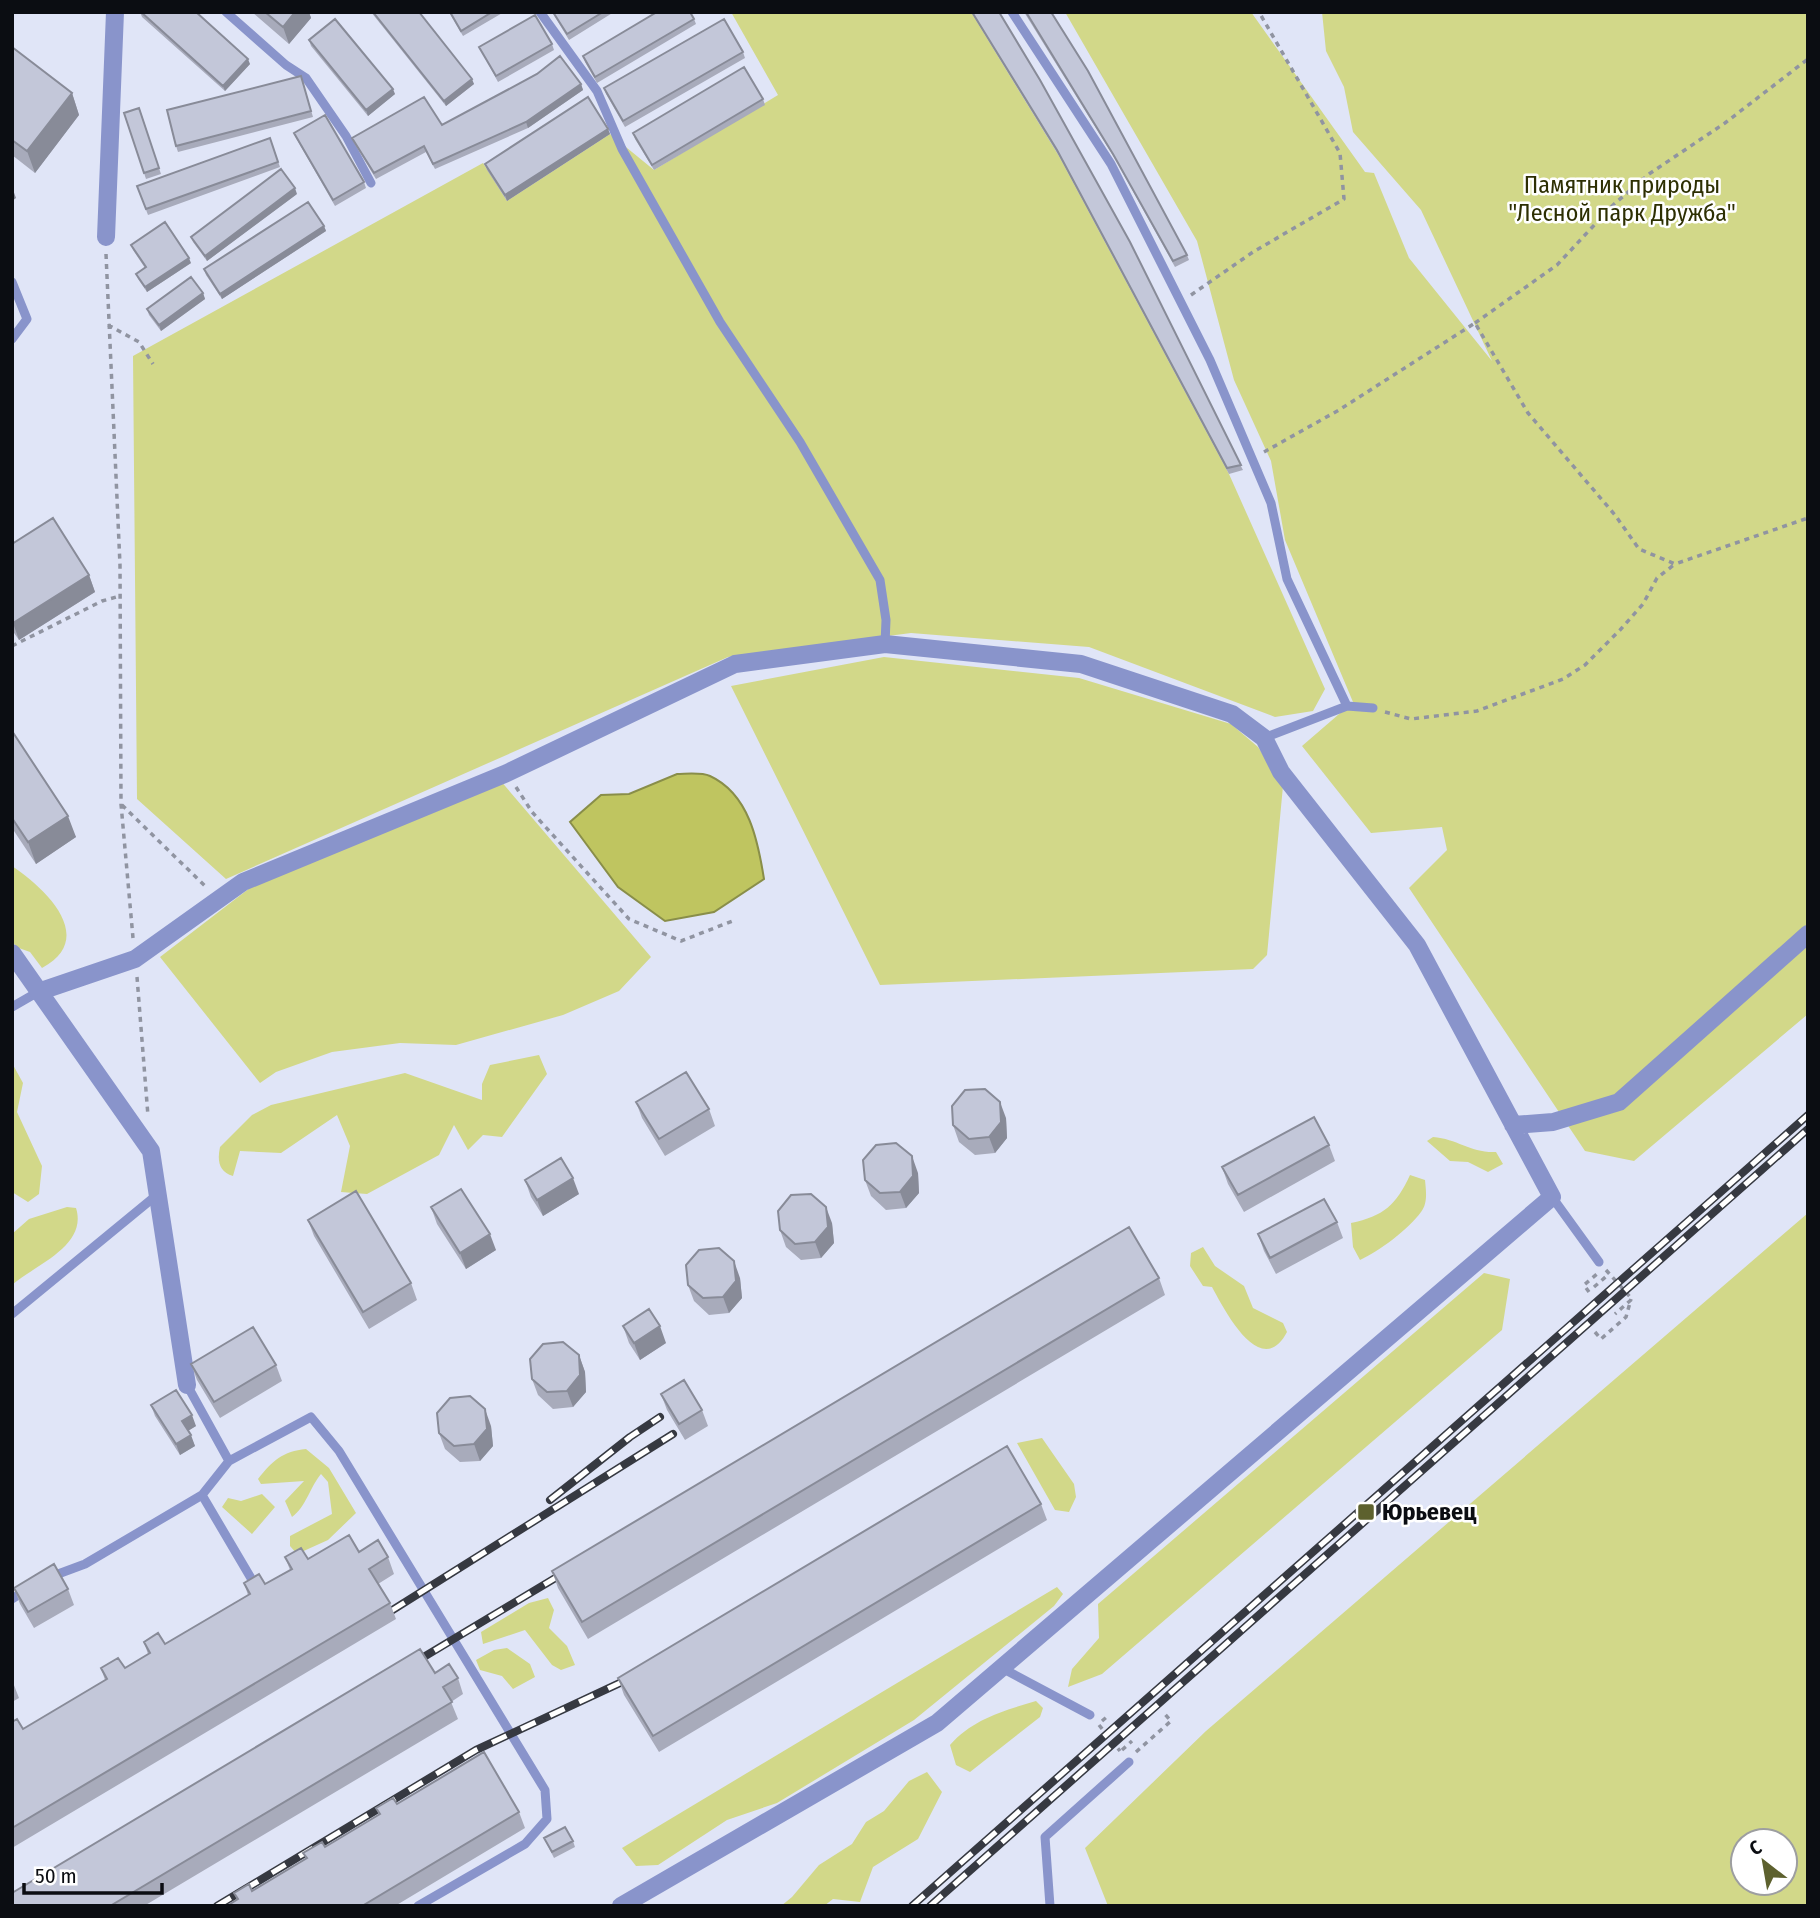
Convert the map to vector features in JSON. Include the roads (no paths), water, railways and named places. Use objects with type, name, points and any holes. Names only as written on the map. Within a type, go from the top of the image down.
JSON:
[{"type":"street","points":[[107,237],[116,12]]},
{"type":"street","points":[[38,992],[135,959],[243,882],[507,773],[735,664],[885,644],[1082,664],[1232,714],[1264,738],[1281,772],[1418,945],[1552,1197],[937,1723],[621,1906]]},
{"type":"street","points":[[1513,1125],[1553,1122],[1619,1102],[1808,934]]},
{"type":"street","points":[[12,953],[151,1151],[187,1385]]},
{"type":"lane","points":[[226,12],[286,65],[306,78],[346,136],[371,183]]},
{"type":"lane","points":[[540,12],[597,91],[622,149],[720,322],[800,442],[880,580],[886,620],[885,644]]},
{"type":"lane","points":[[1012,12],[1111,164],[1180,301],[1254,458],[1271,503],[1287,579],[1347,706]]},
{"type":"lane","points":[[12,282],[27,319],[12,339]]},
{"type":"lane","points":[[1264,738],[1347,706],[1373,708]]},
{"type":"lane","points":[[12,1007],[38,992]]},
{"type":"lane","points":[[12,1314],[158,1194]]},
{"type":"lane","points":[[1552,1197],[1602,1265]]},
{"type":"lane","points":[[187,1385],[229,1461]]},
{"type":"lane","points":[[12,1599],[39,1581],[85,1564],[202,1495],[229,1461],[311,1418],[338,1451],[545,1790],[547,1819],[524,1844],[418,1906]]},
{"type":"lane","points":[[202,1495],[255,1585]]},
{"type":"lane","points":[[1000,1667],[1090,1715]]},
{"type":"lane","points":[[1050,1906],[1045,1837],[1124,1756]]},
{"type":"railway","points":[[912,1906],[1808,1115]]},
{"type":"railway","points":[[930,1906],[1808,1129]]},
{"type":"railway","points":[[550,1500],[630,1437],[660,1417]]},
{"type":"railway","points":[[391,1611],[673,1434]]},
{"type":"railway","points":[[407,1667],[572,1568]]},
{"type":"railway","points":[[217,1906],[476,1750],[637,1675]]},
{"type":"place","name":"Юрьевец","points":[[1366,1512]]},
{"type":"park label","name":"Памятник природы \"Лесной парк Дружба\"","points":[[1622,199]]}]
